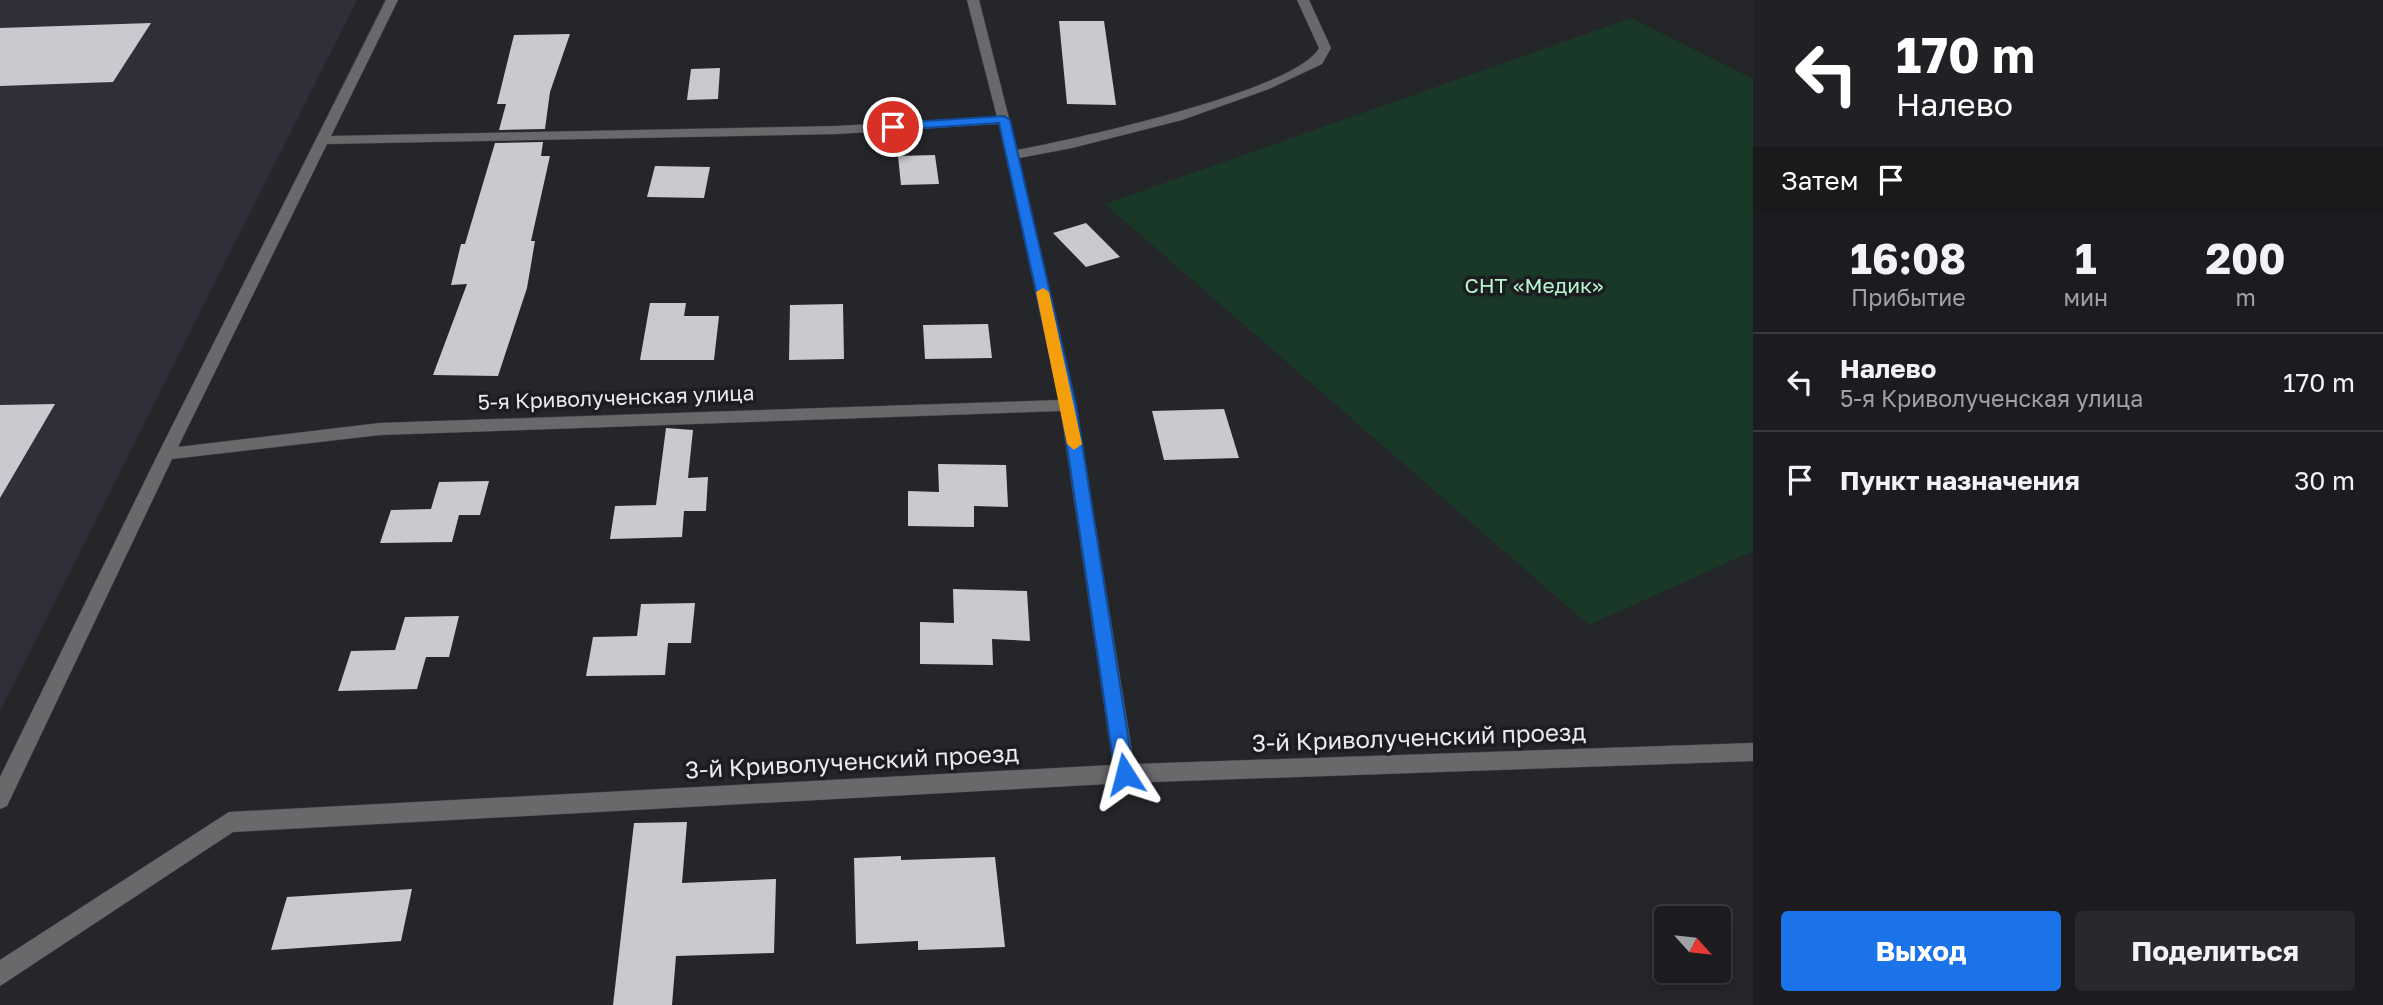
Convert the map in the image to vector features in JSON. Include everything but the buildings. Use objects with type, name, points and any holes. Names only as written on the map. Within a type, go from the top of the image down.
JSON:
[{"type":"street","points":[[0,799],[166,454],[392,0]]},
{"type":"street","points":[[974,0],[1068,405],[1125,774]]},
{"type":"street","points":[[1012,155],[1072,144],[1178,117],[1265,86],[1318,61],[1325,48],[1303,0]]},
{"type":"street","points":[[324,139],[837,130],[1004,120]]},
{"type":"street","name":"5-я Криволученская улица","points":[[166,454],[380,429],[1068,405]]},
{"type":"street","name":"3-й Криволученский проезд","points":[[0,974],[229,822],[1125,774],[1753,752]]},
{"type":"shaded area","points":[[0,0],[357,0],[0,711]]},
{"type":"green space","name":"СНТ «Медик»","points":[[1631,18],[1753,79],[1753,551],[1589,625],[1105,204]]},
{"type":"slow traffic","points":[[1043,292],[1074,444]]},
{"type":"route","points":[[893,127],[1004,120],[1068,405],[1125,774]]}]
